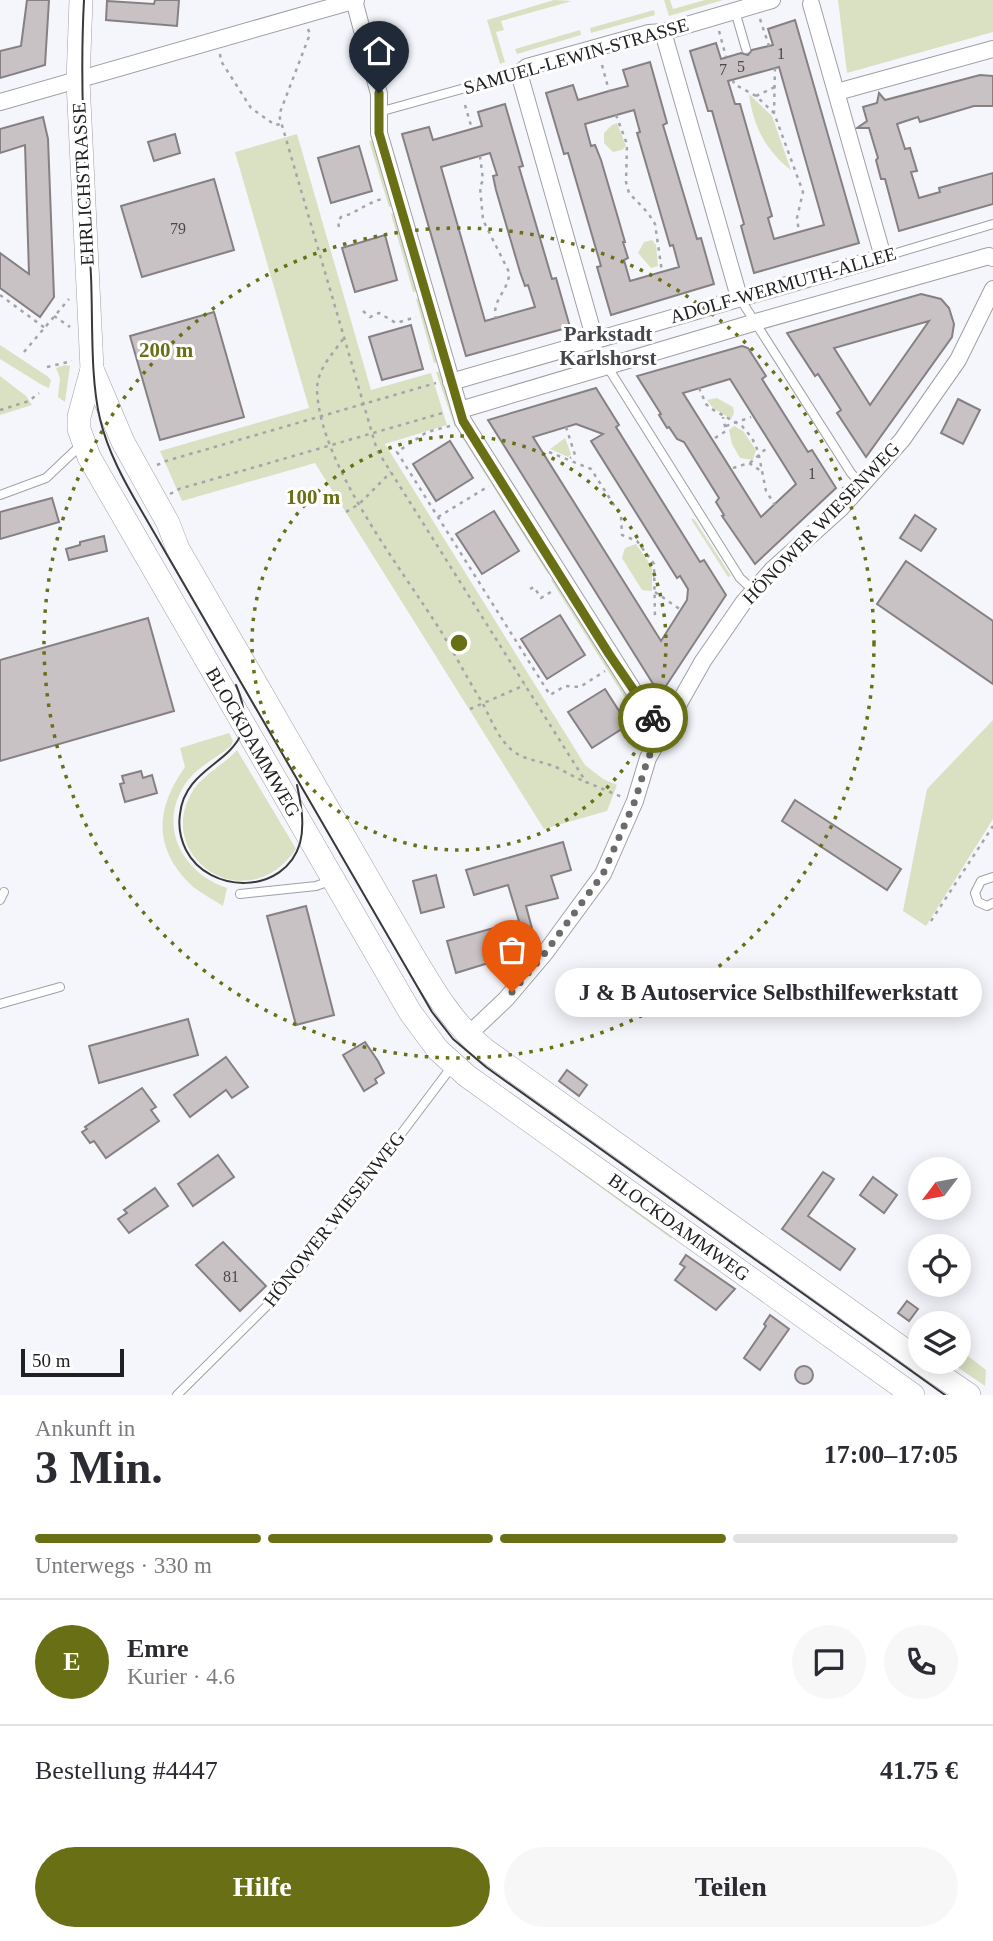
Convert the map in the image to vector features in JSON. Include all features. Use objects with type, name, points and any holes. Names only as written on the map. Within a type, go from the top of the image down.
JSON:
[{"type":"street","name":"EHRLICHSTRASSE","points":[[81,0],[78,80],[82,365]]},
{"type":"street","points":[[0,102],[355,0],[379,93],[379,133],[453,411],[463,421],[649,715],[666,726]]},
{"type":"street","name":"SAMUEL-LEWIN-STRASSE","points":[[519,73],[527,67],[649,33],[663,32],[772,0]]},
{"type":"street","points":[[811,2],[883,257]]},
{"type":"street","points":[[663,32],[739,297]]},
{"type":"street","points":[[836,92],[993,49]]},
{"type":"street","points":[[519,73],[595,340]]},
{"type":"street","name":"ADOLF-WERMUTH-ALLEE","points":[[444,382],[883,257]]},
{"type":"street","name":"ADOLF-WERMUTH-ALLEE","points":[[453,411],[755,322],[981,258],[993,258]]},
{"type":"street","name":"HÖNOWER WIESENWEG","points":[[468,1035],[506,999],[545,953],[591,891],[609,862],[635,801],[648,758],[703,661],[772,570],[841,508],[902,440],[951,371],[993,289]]},
{"type":"street","name":"BLOCKDAMMWEG","points":[[82,365],[168,523],[184,560],[429,984],[449,1014],[484,1049],[695,1220],[891,1360],[908,1361]]},
{"type":"street","name":"BLOCKDAMMWEG","points":[[82,365],[79,417],[83,442],[89,457],[410,1012],[449,1061],[695,1220],[891,1360],[913,1395]]},
{"type":"street","points":[[79,417],[111,415]]},
{"type":"street","points":[[449,1061],[468,1035]]},
{"type":"street","name":"BLOCKDAMMWEG","points":[[939,1374],[969,1395]]},
{"type":"lane","points":[[735,11],[746,49]]},
{"type":"lane","name":"SAMUEL-LEWIN-STRASSE","points":[[379,112],[519,73]]},
{"type":"lane","name":"ADOLF-WERMUTH-ALLEE","points":[[883,257],[993,224]]},
{"type":"lane","points":[[739,297],[851,473],[862,485]]},
{"type":"lane","points":[[607,366],[740,579],[754,591]]},
{"type":"lane","points":[[0,495],[46,478],[83,442]]},
{"type":"lane","points":[[993,877],[982,881],[975,893],[978,902],[987,906],[993,903]]},
{"type":"lane","points":[[240,894],[316,886],[333,880]]},
{"type":"lane","points":[[0,1004],[60,987]]},
{"type":"lane","name":"HÖNOWER WIESENWEG","points":[[177,1395],[285,1288],[449,1061]]},
{"type":"path","points":[[761,19],[769,46]]},
{"type":"path","points":[[307,24],[310,34],[279,115],[377,450],[586,782]]},
{"type":"path","points":[[719,31],[726,57]]},
{"type":"path","points":[[219,51],[221,61],[251,108],[275,125],[282,124]]},
{"type":"path","points":[[602,65],[609,91]]},
{"type":"path","points":[[775,68],[774,113],[803,192],[797,218],[799,232]]},
{"type":"path","points":[[733,80],[734,84],[756,96],[774,113]]},
{"type":"path","points":[[756,96],[775,87]]},
{"type":"path","points":[[465,105],[472,129]]},
{"type":"path","points":[[616,116],[627,144],[625,169],[629,193],[655,224],[662,272]]},
{"type":"path","points":[[481,156],[483,220],[509,272],[509,281],[494,311],[496,318]]},
{"type":"path","points":[[339,227],[341,217],[354,214],[362,206],[382,199]]},
{"type":"path","points":[[0,295],[45,328]]},
{"type":"path","points":[[24,352],[69,299]]},
{"type":"path","points":[[363,311],[370,317],[379,313],[396,323],[416,317]]},
{"type":"path","points":[[54,316],[70,327]]},
{"type":"path","points":[[343,339],[318,378],[318,397],[331,446],[359,504],[443,634],[496,730],[514,752],[635,801]]},
{"type":"path","points":[[47,367],[82,365]]},
{"type":"path","points":[[151,468],[166,460],[444,382]]},
{"type":"path","points":[[699,388],[706,404],[722,417],[742,426],[752,438],[759,456],[766,491],[775,505]]},
{"type":"path","points":[[0,411],[29,401],[40,393]]},
{"type":"path","points":[[166,496],[179,489],[453,411]]},
{"type":"path","points":[[715,438],[726,431],[722,417]]},
{"type":"path","points":[[726,426],[751,417]]},
{"type":"path","points":[[451,426],[427,432],[397,452],[550,695],[565,685],[580,687],[605,671]]},
{"type":"path","points":[[566,427],[580,464]]},
{"type":"path","points":[[750,463],[769,446]]},
{"type":"path","points":[[549,452],[591,469],[621,516],[622,535],[637,541],[654,564],[655,619]]},
{"type":"path","points":[[568,459],[575,455]]},
{"type":"path","points":[[733,468],[750,463],[762,471]]},
{"type":"path","points":[[346,512],[359,504],[391,472]]},
{"type":"path","points":[[438,517],[484,488]]},
{"type":"path","points":[[530,589],[534,587],[541,598],[554,590]]},
{"type":"path","points":[[654,592],[681,610]]},
{"type":"path","points":[[470,709],[525,685]]},
{"type":"path","points":[[931,921],[993,826]]},
{"type":"green space","points":[[554,0],[572,1],[501,21],[504,30],[496,32],[505,62],[500,64],[487,20]]},
{"type":"green space","points":[[664,0],[670,0],[673,9],[705,0],[723,0],[669,16]]},
{"type":"green space","points":[[838,0],[993,0],[993,32],[847,73]]},
{"type":"green space","points":[[654,10],[655,15],[591,33],[590,28]]},
{"type":"green space","points":[[580,30],[581,35],[517,54],[515,49]]},
{"type":"green space","points":[[749,94],[772,116],[791,170],[774,155],[762,137]]},
{"type":"green space","points":[[617,123],[626,146],[613,152],[604,143],[604,133]]},
{"type":"green space","points":[[297,134],[371,390],[431,373],[447,425],[385,444],[585,765],[603,779],[617,785],[607,811],[544,829],[315,463],[182,501],[160,451],[309,408],[235,152]]},
{"type":"green space","points":[[374,140],[394,206],[389,207],[369,141]]},
{"type":"green space","points":[[396,212],[418,291],[413,292],[391,214]]},
{"type":"green space","points":[[652,240],[656,245],[658,266],[651,268],[638,253],[644,242]]},
{"type":"green space","points":[[420,298],[439,362],[434,363],[416,299]]},
{"type":"green space","points":[[0,345],[47,376],[51,380],[49,388],[0,359]]},
{"type":"green space","points":[[70,366],[65,402],[58,397],[60,378],[56,368]]},
{"type":"green space","points":[[442,371],[459,424],[455,427],[436,372]]},
{"type":"green space","points":[[0,376],[26,396],[32,405],[0,415]]},
{"type":"green space","points":[[717,398],[733,407],[731,419],[713,408],[707,400]]},
{"type":"green space","points":[[734,426],[743,431],[756,450],[753,460],[740,458],[732,444],[729,430]]},
{"type":"green space","points":[[464,432],[551,572],[548,574],[460,434]]},
{"type":"green space","points":[[565,438],[571,454],[568,457],[550,449]]},
{"type":"green space","points":[[691,519],[694,519],[731,576],[728,577]]},
{"type":"green space","points":[[636,544],[652,567],[652,591],[642,590],[622,558],[625,548]]},
{"type":"green space","points":[[555,577],[644,720],[640,722],[551,580]]},
{"type":"green space","points":[[993,720],[993,819],[926,926],[903,911],[927,789]]},
{"type":"green space","points":[[229,733],[233,741],[231,746],[188,780],[174,813],[178,844],[186,858],[211,881],[227,888],[223,906],[191,885],[178,871],[164,842],[162,827],[168,797],[185,767],[180,748]]},
{"type":"green space","points":[[237,750],[296,849],[276,870],[254,880],[232,880],[212,872],[196,859],[185,840],[183,818],[195,787]]},
{"type":"green space","points":[[569,1159],[671,1232],[672,1239],[563,1160]]},
{"type":"green space","points":[[971,1358],[986,1370],[985,1386],[968,1374],[971,1374]]},
{"type":"building","points":[[27,0],[49,0],[45,65],[0,78],[0,51],[21,46]]},
{"type":"building","points":[[155,0],[179,0],[177,26],[106,20],[107,1],[154,4]]},
{"type":"building","points":[[795,20],[859,243],[754,273],[741,226],[744,224],[712,111],[708,111],[690,51],[716,43],[721,59],[741,53],[748,55],[752,50],[773,45],[768,29]],"holes":[[[779,67],[824,225],[774,239],[768,218],[772,216],[740,104],[735,104],[728,81]]]},
{"type":"building","points":[[650,62],[667,123],[663,125],[697,239],[701,238],[714,284],[611,315],[597,267],[601,266],[568,153],[564,154],[546,93],[573,85],[578,100],[628,86],[623,70]],"holes":[[[634,110],[640,132],[637,133],[670,246],[673,245],[679,267],[630,281],[624,260],[628,258],[625,242],[601,160],[595,145],[591,146],[585,124]]]},
{"type":"building","points":[[980,75],[993,76],[993,106],[974,106],[920,122],[918,117],[897,124],[905,149],[910,148],[917,171],[911,172],[919,198],[940,192],[939,188],[993,173],[993,204],[899,231],[885,179],[881,179],[869,128],[857,128],[867,121],[863,107],[877,103],[879,93],[885,100]]},
{"type":"building","points":[[505,104],[523,166],[519,167],[552,279],[556,278],[570,327],[466,356],[402,134],[429,127],[433,140],[482,126],[478,112]],"holes":[[[490,153],[497,175],[493,176],[496,190],[520,272],[525,286],[528,285],[535,307],[485,321],[441,167]]]},
{"type":"building","points":[[43,117],[48,139],[54,297],[40,317],[0,288],[0,253],[29,274],[25,145],[0,153],[0,129]]},
{"type":"building","points":[[175,134],[180,153],[154,161],[148,142]]},
{"type":"building","points":[[359,146],[372,191],[331,203],[318,158]]},
{"type":"building","points":[[214,179],[234,250],[142,277],[121,206]]},
{"type":"building","points":[[385,235],[397,280],[355,292],[342,248]]},
{"type":"building","points":[[921,294],[941,299],[949,308],[954,324],[952,337],[866,457],[837,413],[841,410],[787,333]],"holes":[[[929,321],[870,405],[834,348]]]},
{"type":"building","points":[[214,312],[244,417],[160,440],[130,336]]},
{"type":"building","points":[[411,325],[423,369],[382,380],[369,337]]},
{"type":"building","points":[[742,346],[748,348],[766,376],[762,379],[808,452],[812,450],[836,488],[755,564],[722,516],[724,515],[716,502],[719,498],[684,442],[677,439],[669,427],[667,428],[637,376]],"holes":[[[730,379],[796,484],[761,517],[683,393]]]},
{"type":"building","points":[[596,388],[619,425],[616,427],[700,562],[704,560],[726,595],[660,695],[488,420]],"holes":[[[576,424],[603,434],[591,441],[677,578],[680,576],[688,589],[687,600],[661,641],[533,437]]]},
{"type":"building","points":[[958,399],[980,410],[963,444],[941,433]]},
{"type":"building","points":[[450,441],[473,478],[436,501],[413,464]]},
{"type":"building","points":[[52,498],[59,522],[0,539],[0,512]]},
{"type":"building","points":[[494,511],[519,551],[482,574],[456,534]]},
{"type":"building","points":[[915,515],[936,529],[921,551],[900,538]]},
{"type":"building","points":[[104,536],[107,551],[69,560],[66,549]]},
{"type":"building","points":[[906,561],[993,621],[993,684],[877,604]]},
{"type":"building","points":[[560,615],[585,655],[547,679],[521,639]]},
{"type":"building","points":[[148,618],[174,711],[0,761],[0,660]]},
{"type":"building","points":[[605,689],[628,725],[592,748],[568,712]]},
{"type":"building","points":[[141,771],[143,778],[152,775],[157,793],[125,802],[120,784],[124,783],[122,776]]},
{"type":"building","points":[[795,800],[901,869],[887,890],[782,821]]},
{"type":"building","points":[[563,842],[571,870],[551,876],[558,898],[526,906],[537,947],[456,973],[447,941],[519,921],[508,885],[474,895],[466,870]]},
{"type":"building","points":[[436,875],[444,907],[421,913],[413,881]]},
{"type":"building","points":[[306,906],[334,1015],[296,1025],[267,916]]},
{"type":"building","points":[[188,1019],[198,1055],[99,1083],[89,1046]]},
{"type":"building","points":[[365,1042],[384,1073],[375,1079],[377,1083],[364,1091],[343,1055]]},
{"type":"building","points":[[226,1057],[248,1087],[232,1098],[226,1090],[190,1117],[174,1095]]},
{"type":"building","points":[[567,1070],[587,1085],[579,1096],[559,1081]]},
{"type":"building","points":[[142,1088],[156,1107],[151,1110],[159,1121],[106,1158],[94,1141],[90,1143],[82,1132],[87,1129],[85,1127]]},
{"type":"building","points":[[218,1155],[234,1177],[193,1206],[178,1184]]},
{"type":"building","points":[[823,1172],[834,1179],[808,1216],[855,1249],[840,1270],[782,1229]]},
{"type":"building","points":[[873,1177],[897,1195],[884,1213],[860,1195]]},
{"type":"building","points":[[155,1188],[168,1206],[129,1233],[118,1219],[127,1213],[124,1210]]},
{"type":"building","points":[[223,1242],[266,1286],[240,1311],[196,1265]]},
{"type":"building","points":[[686,1255],[735,1289],[716,1310],[675,1280],[685,1267],[680,1264]]},
{"type":"building","points":[[907,1301],[918,1309],[908,1311],[908,1320],[898,1313]]},
{"type":"building","points":[[770,1315],[789,1329],[760,1370],[744,1358],[766,1326],[764,1324]]},
{"type":"building","points":[[804,1366],[810,1369],[813,1375],[810,1381],[804,1384],[798,1381],[795,1375],[798,1369]]},
{"type":"tram line","points":[[84,0],[83,104],[93,367],[97,403],[107,443],[135,499],[432,1012],[453,1039],[486,1067],[945,1395]]},
{"type":"tram line","points":[[236,685],[244,711],[242,730],[235,745],[196,780],[186,794],[179,823],[186,850],[197,865],[211,875],[228,881],[246,883],[263,880],[279,872],[292,860],[300,843],[302,814],[297,785]]},
{"type":"way so far","points":[[512,992],[545,953],[603,874],[635,801],[648,758],[666,726],[653,718]]},
{"type":"place","name":"J & B Autoservice Selbsthilfewerkstatt","points":[[512,992]]},
{"type":"district","name":"Parkstadt Karlshorst","points":[[608,346]]},
{"type":"route","points":[[379,93],[379,133],[463,421],[609,654],[653,718]]}]
